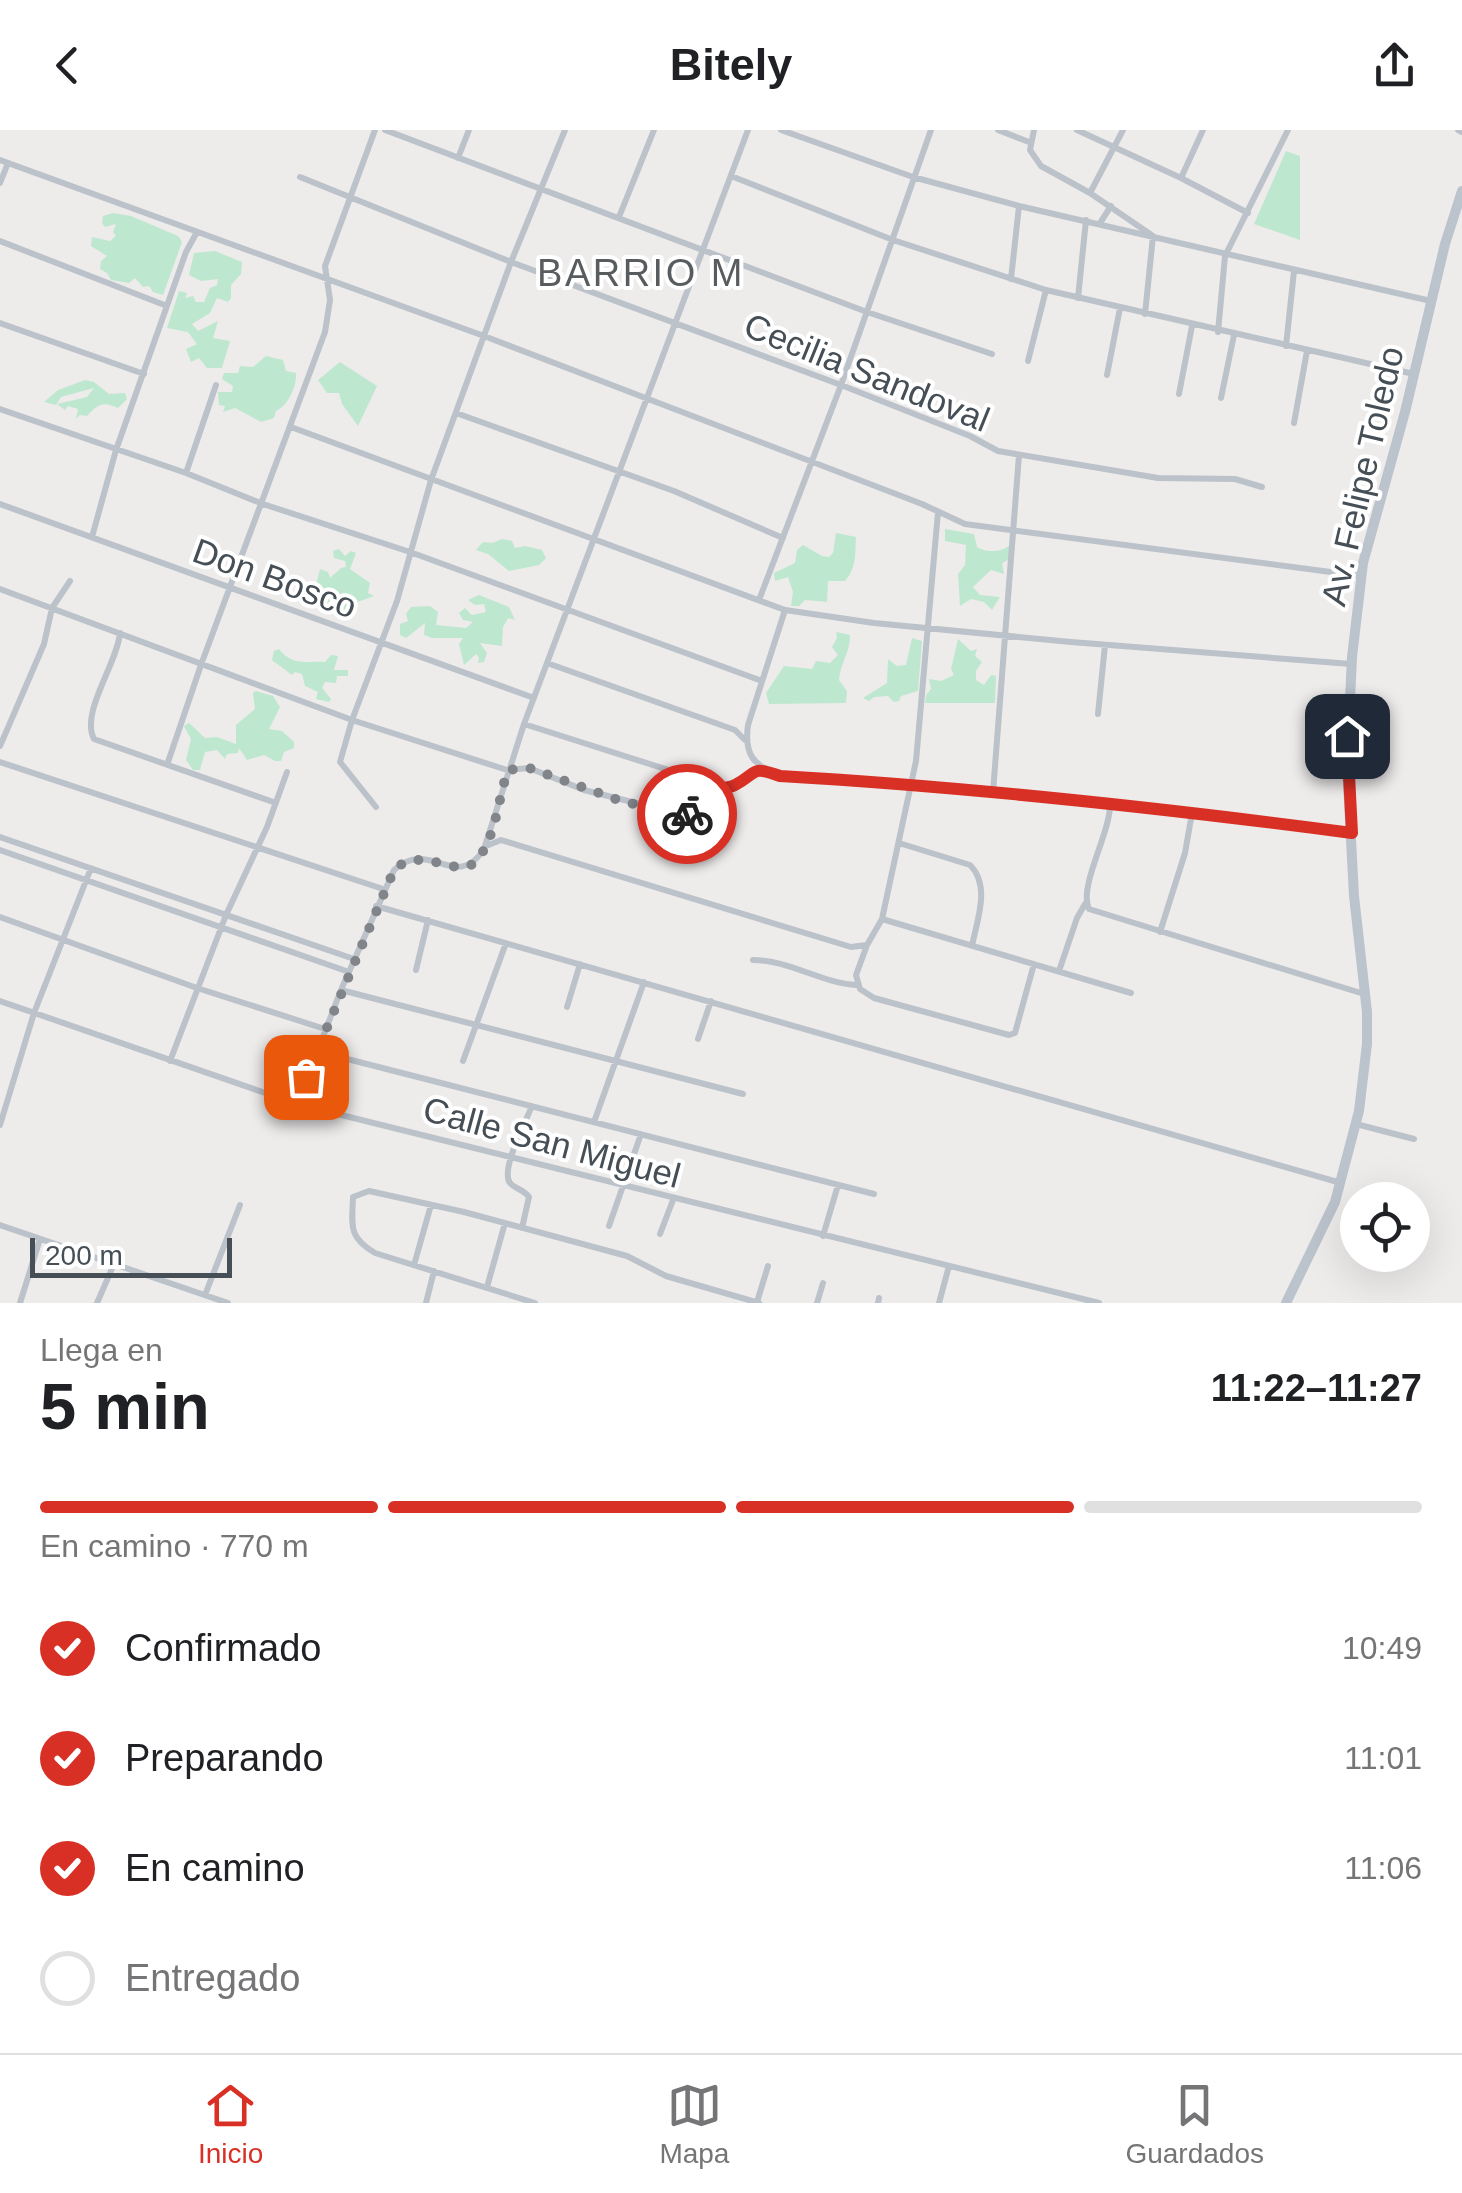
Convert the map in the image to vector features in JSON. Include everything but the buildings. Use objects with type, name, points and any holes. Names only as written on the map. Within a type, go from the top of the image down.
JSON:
[{"type":"main road","name":"Av. Felipe Toledo","points":[[1342,1182],[1356,1124],[1367,1044],[1347,736],[1361,576],[1462,190]]},
{"type":"main road","name":"Av. Felipe Toledo","points":[[1286,1303],[1340,1187]]},
{"type":"street","points":[[168,762],[325,332],[330,300],[325,266],[375,130]]},
{"type":"street","points":[[385,130],[867,312],[992,354]]},
{"type":"street","points":[[458,158],[469,130]]},
{"type":"street","points":[[376,807],[340,762],[382,643],[431,480],[510,262],[565,130]]},
{"type":"street","points":[[618,217],[654,130]]},
{"type":"street","points":[[297,1104],[383,889],[402,863],[422,858],[464,868],[474,864],[485,846],[524,724],[748,130]]},
{"type":"street","points":[[781,130],[913,177],[1019,206],[1431,301]]},
{"type":"street","points":[[759,600],[841,385],[931,130]]},
{"type":"street","points":[[998,130],[1029,142]]},
{"type":"street","points":[[1034,130],[1029,142],[1034,159],[1153,236]]},
{"type":"street","points":[[1078,130],[1248,213]]},
{"type":"street","points":[[1090,193],[1123,130]]},
{"type":"street","points":[[1181,178],[1203,130]]},
{"type":"street","points":[[1218,332],[1225,256],[1288,130]]},
{"type":"street","points":[[0,184],[4,162],[484,336],[813,461],[964,524],[1361,576]]},
{"type":"street","points":[[731,176],[893,240],[1046,290],[1415,374]]},
{"type":"street","name":"Cecilia Sandoval","points":[[300,177],[510,262],[841,385],[998,451],[1158,478],[1235,479],[1262,486]]},
{"type":"street","points":[[1010,279],[1019,206]]},
{"type":"street","points":[[1100,223],[1110,206]]},
{"type":"street","points":[[1078,298],[1086,220]]},
{"type":"street","points":[[92,537],[116,450],[197,232]]},
{"type":"street","points":[[1144,314],[1153,236]]},
{"type":"street","points":[[0,241],[168,306]]},
{"type":"street","points":[[1286,346],[1294,271]]},
{"type":"street","points":[[1028,362],[1046,290]]},
{"type":"street","points":[[1107,376],[1120,308]]},
{"type":"street","points":[[0,322],[144,374]]},
{"type":"street","points":[[1178,394],[1192,326]]},
{"type":"street","points":[[1221,398],[1234,335]]},
{"type":"street","points":[[1294,423],[1308,351]]},
{"type":"street","points":[[186,473],[216,385]]},
{"type":"street","points":[[0,410],[410,552],[762,681]]},
{"type":"street","points":[[456,413],[619,470],[783,538]]},
{"type":"street","points":[[291,427],[805,615],[1105,645],[1352,664]]},
{"type":"street","points":[[993,792],[1019,455]]},
{"type":"street","name":"Don Bosco","points":[[0,504],[534,698]]},
{"type":"street","points":[[858,986],[862,958],[882,919],[912,784],[938,512]]},
{"type":"street","points":[[0,746],[44,644],[52,608],[70,581]]},
{"type":"street","points":[[0,590],[352,720],[508,770],[529,768],[624,802],[694,814],[722,787]]},
{"type":"street","points":[[746,741],[785,610]]},
{"type":"street","points":[[120,632],[118,652],[92,709],[89,729],[94,738],[276,803]]},
{"type":"street","points":[[1098,714],[1105,645]]},
{"type":"street","points":[[548,663],[735,730],[746,741],[751,759],[762,769],[780,776],[993,792],[1352,833]]},
{"type":"street","points":[[524,724],[722,787],[735,785],[746,774],[762,769]]},
{"type":"street","points":[[0,762],[383,889]]},
{"type":"street","points":[[170,1061],[287,772]]},
{"type":"street","points":[[1059,971],[1085,904],[1110,820],[1110,805]]},
{"type":"street","points":[[1160,932],[1185,853],[1192,813]]},
{"type":"street","points":[[493,824],[502,840]]},
{"type":"street","points":[[0,838],[354,959]]},
{"type":"street","points":[[485,846],[502,840],[851,947],[867,945]]},
{"type":"street","points":[[898,843],[976,870],[982,896],[972,946]]},
{"type":"street","points":[[0,850],[349,972]]},
{"type":"street","points":[[0,1125],[34,1013],[91,868]]},
{"type":"street","points":[[1085,904],[1089,909],[1160,932],[1365,994]]},
{"type":"street","points":[[376,906],[1340,1182]]},
{"type":"street","points":[[0,918],[325,1029]]},
{"type":"street","points":[[882,919],[1132,993]]},
{"type":"street","points":[[416,970],[428,920]]},
{"type":"street","points":[[463,1061],[506,942]]},
{"type":"street","points":[[851,947],[862,958]]},
{"type":"street","points":[[753,960],[858,986],[874,998],[1012,1035],[1034,964]]},
{"type":"street","points":[[567,1007],[580,964]]},
{"type":"street","points":[[594,1122],[644,982]]},
{"type":"street","points":[[341,990],[743,1094]]},
{"type":"street","name":"Calle San Miguel","points":[[0,1001],[297,1104],[1099,1303]]},
{"type":"street","points":[[698,1039],[712,1002]]},
{"type":"street","points":[[316,1050],[874,1194]]},
{"type":"street","points":[[522,1228],[529,1197],[525,1190],[511,1185],[508,1178],[512,1155],[532,1106]]},
{"type":"street","points":[[1356,1124],[1414,1140]]},
{"type":"street","points":[[609,1226],[642,1134]]},
{"type":"street","points":[[824,1236],[838,1185]]},
{"type":"street","points":[[536,1303],[375,1252],[358,1243],[352,1229],[353,1197],[369,1191],[505,1223],[627,1256],[666,1276],[758,1303],[768,1266]]},
{"type":"street","points":[[660,1234],[673,1200]]},
{"type":"street","points":[[205,1295],[240,1205]]},
{"type":"street","points":[[414,1264],[431,1205]]},
{"type":"street","points":[[487,1288],[505,1223]]},
{"type":"street","points":[[0,1225],[228,1303]]},
{"type":"street","points":[[20,1303],[40,1239]]},
{"type":"street","points":[[97,1303],[114,1264]]},
{"type":"street","points":[[939,1303],[949,1266]]},
{"type":"street","points":[[426,1303],[434,1271]]},
{"type":"street","points":[[817,1303],[823,1283]]},
{"type":"street","points":[[724,1303],[727,1294]]},
{"type":"green space","points":[[1286,151],[1300,156],[1300,240],[1254,224]]},
{"type":"green space","points":[[103,216],[131,216],[178,236],[182,242],[163,295],[149,286],[143,287],[135,278],[129,283],[111,280],[100,269],[107,256],[91,246],[92,237],[110,241],[116,236],[116,224],[105,227],[102,223]]},
{"type":"green space","points":[[215,251],[242,262],[241,274],[231,285],[228,302],[217,298],[210,313],[192,324],[198,331],[218,321],[213,338],[230,341],[222,368],[207,368],[199,358],[191,362],[186,349],[197,344],[188,332],[167,328],[179,291],[187,293],[185,298],[193,296],[196,302],[204,302],[210,288],[217,285],[218,279],[201,281],[189,275],[194,253]]},
{"type":"green space","points":[[266,356],[283,360],[286,371],[296,373],[288,400],[274,418],[261,422],[235,408],[223,412],[225,406],[219,405],[218,392],[232,392],[233,386],[222,379],[224,373],[238,373],[240,366],[253,367]]},
{"type":"green space","points":[[340,362],[377,386],[358,426],[339,393],[327,393],[318,380]]},
{"type":"green space","points":[[85,380],[109,394],[125,393],[127,399],[118,408],[101,405],[76,419],[78,409],[68,406],[65,410],[57,404],[87,397],[94,388],[61,397],[56,405],[44,402],[58,390]]},
{"type":"green space","points":[[945,529],[974,534],[977,547],[985,550],[998,551],[1009,546],[1010,559],[1002,563],[1004,574],[991,570],[973,587],[980,595],[1000,597],[992,610],[984,602],[971,599],[960,606],[958,574],[965,565],[966,545],[945,541]]},
{"type":"green space","points":[[836,533],[856,537],[855,560],[849,576],[845,581],[828,581],[827,602],[805,600],[799,606],[791,606],[793,592],[788,577],[775,581],[774,573],[795,563],[797,550],[803,545],[829,557]]},
{"type":"green space","points":[[512,541],[515,548],[542,550],[546,558],[539,565],[509,571],[488,554],[476,550],[483,542]]},
{"type":"green space","points":[[339,549],[345,556],[351,551],[356,553],[350,569],[370,583],[368,593],[374,596],[352,604],[352,613],[345,617],[334,604],[325,604],[320,610],[315,605],[320,593],[316,586],[320,569],[328,572],[330,578],[346,567],[345,561],[334,558],[333,551]]},
{"type":"green space","points":[[479,595],[509,607],[515,620],[508,618],[503,627],[502,646],[480,643],[487,653],[484,662],[478,663],[476,654],[464,665],[459,644],[463,638],[424,635],[425,623],[406,638],[400,635],[400,624],[408,621],[406,614],[411,607],[430,606],[438,612],[436,625],[466,628],[473,622],[463,620],[459,613],[465,608],[472,615],[486,612],[484,604],[475,605],[468,600]]},
{"type":"green space","points":[[836,632],[850,635],[839,680],[847,691],[846,703],[769,704],[766,693],[784,666],[812,669],[816,661],[830,663],[838,655],[832,647]]},
{"type":"green space","points":[[912,638],[922,641],[918,691],[894,702],[888,696],[869,701],[863,698],[887,683],[888,659],[897,666],[906,665]]},
{"type":"green space","points":[[958,639],[971,651],[977,649],[975,656],[982,662],[976,680],[984,685],[991,675],[996,676],[995,703],[925,703],[931,689],[929,679],[941,681],[954,675],[951,669]]},
{"type":"green space","points":[[279,649],[300,662],[325,662],[331,655],[338,656],[334,670],[348,670],[348,676],[337,676],[336,683],[325,682],[322,688],[331,699],[329,702],[316,699],[318,692],[305,686],[302,674],[292,675],[272,660],[274,651]]},
{"type":"green space","points":[[256,691],[273,696],[280,707],[269,729],[282,731],[294,742],[294,748],[284,752],[281,761],[264,755],[247,760],[239,748],[238,753],[227,754],[225,759],[217,750],[205,752],[200,770],[193,770],[186,760],[191,739],[184,726],[189,723],[205,738],[217,737],[236,744],[236,725],[255,709]]},
{"type":"way so far","points":[[306,1077],[394,870],[411,859],[422,858],[464,868],[474,864],[491,830],[508,770],[529,768],[624,802],[687,814]]},
{"type":"district","name":"BARRIO M","points":[[641,273]]},
{"type":"route","points":[[687,814],[703,808],[722,787],[735,785],[746,774],[762,769],[780,776],[1077,800],[1352,833],[1347,736]]}]
